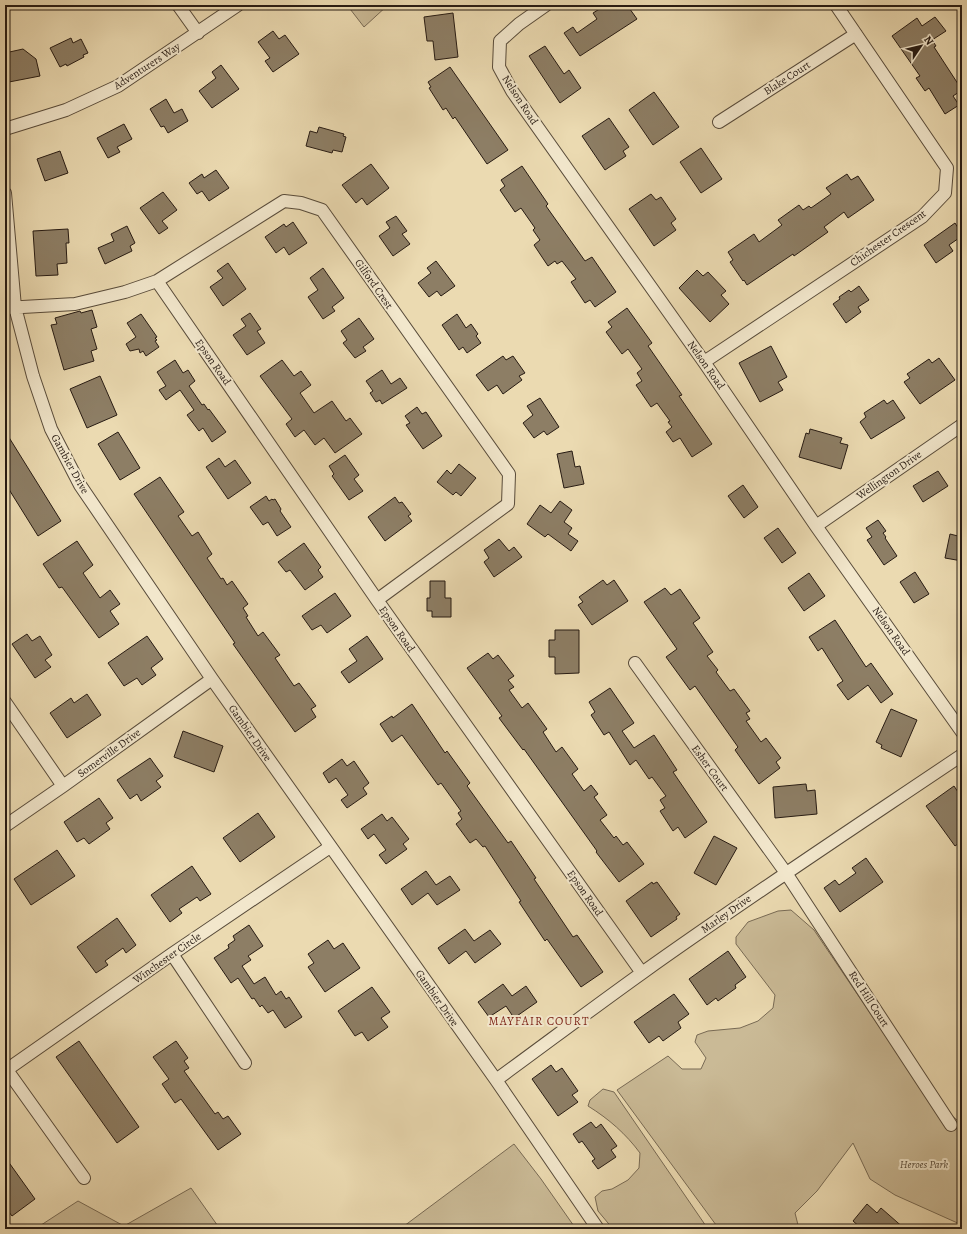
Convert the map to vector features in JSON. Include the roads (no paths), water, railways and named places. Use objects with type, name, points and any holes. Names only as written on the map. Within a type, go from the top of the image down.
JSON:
[{"type":"street","points":[[178,5],[198,33]]},
{"type":"street","name":"Adventurers Way","points":[[5,129],[66,110],[118,86],[238,5]]},
{"type":"street","name":"Nelson Road","points":[[546,5],[519,24],[500,41],[499,67],[517,97],[704,362],[816,526],[962,732]]},
{"type":"street","name":"Chichester Crescent","points":[[704,362],[922,217],[945,193],[947,168],[836,5]]},
{"type":"street","name":"Blake Court","points":[[719,122],[856,34]]},
{"type":"street","name":"Gambier Drive","points":[[5,193],[10,307],[51,430],[80,485],[212,679],[496,1080],[598,1229]]},
{"type":"street","name":"Gilford Crest","points":[[10,307],[75,304],[125,292],[157,281],[284,201],[301,203],[322,210],[509,474],[508,504],[377,600]]},
{"type":"street","name":"Epson Road","points":[[157,281],[377,600],[642,973]]},
{"type":"street","name":"Wellington Drive","points":[[816,526],[962,425]]},
{"type":"street","name":"Esher Court","points":[[635,663],[786,873]]},
{"type":"street","name":"Somerville Drive","points":[[5,826],[212,679]]},
{"type":"street","points":[[5,702],[63,786]]},
{"type":"street","name":"Marley Drive","points":[[496,1080],[642,973],[786,873],[962,755]]},
{"type":"street","name":"Winchester Circle","points":[[6,1071],[172,954],[330,847]]},
{"type":"street","name":"Red Hill Court","points":[[786,873],[951,1125]]},
{"type":"street","points":[[172,954],[245,1063]]},
{"type":"street","points":[[6,1071],[84,1178]]},
{"type":"district","name":"MAYFAIR COURT","points":[[539,1021]]},
{"type":"park label","name":"Heroes Park","points":[[924,1164]]}]
